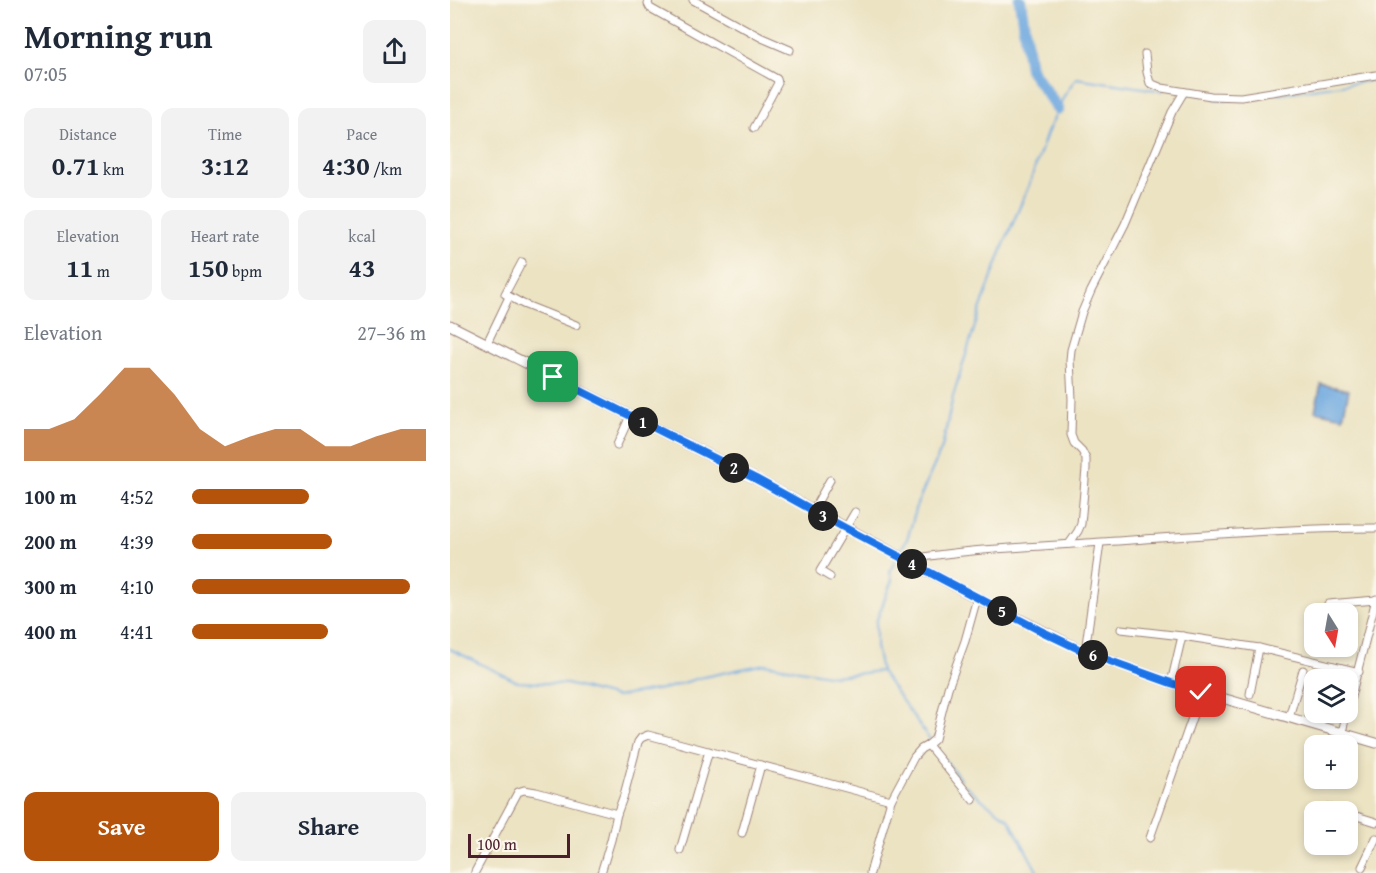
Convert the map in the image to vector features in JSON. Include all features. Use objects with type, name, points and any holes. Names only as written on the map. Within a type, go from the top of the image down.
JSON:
[{"type":"main road","points":[[450,325],[756,479],[977,598],[1085,652],[1171,683],[1376,743]]},
{"type":"street","points":[[649,0],[650,8],[777,79],[778,83],[753,128]]},
{"type":"street","points":[[693,0],[762,38],[790,50]]},
{"type":"street","points":[[1145,54],[1150,83],[1162,88],[1211,96],[1241,97],[1376,75]]},
{"type":"street","points":[[1069,544],[1081,524],[1086,469],[1086,459],[1074,443],[1070,423],[1072,399],[1070,360],[1075,334],[1096,280],[1125,225],[1172,112],[1184,92]]},
{"type":"street","points":[[522,262],[505,294],[576,325]]},
{"type":"street","points":[[487,343],[509,297]]},
{"type":"street","points":[[616,445],[630,416]]},
{"type":"street","points":[[813,510],[830,480]]},
{"type":"street","points":[[830,577],[820,571],[855,512]]},
{"type":"street","points":[[901,558],[1069,544],[1290,530],[1376,528]]},
{"type":"street","points":[[1085,652],[1101,543]]},
{"type":"street","points":[[870,873],[891,800],[914,757],[935,739],[948,688],[977,598]]},
{"type":"street","points":[[1338,603],[1376,599],[1342,732]]},
{"type":"street","points":[[1121,629],[1259,648],[1359,672]]},
{"type":"street","points":[[1171,683],[1182,636]]},
{"type":"street","points":[[1250,694],[1259,648]]},
{"type":"street","points":[[1289,717],[1303,670]]},
{"type":"street","points":[[1149,838],[1201,692]]},
{"type":"street","points":[[601,873],[638,742],[648,735],[891,800]]},
{"type":"street","points":[[928,745],[973,800]]},
{"type":"street","points":[[680,850],[709,751]]},
{"type":"street","points":[[742,834],[762,765]]},
{"type":"street","points":[[475,872],[518,792],[524,790],[536,792],[617,814]]},
{"type":"street","points":[[1358,816],[1376,822]]},
{"type":"street","points":[[1362,867],[1376,838]]},
{"type":"water","points":[[1321,384],[1349,390],[1343,417],[1315,411]]},
{"type":"waterway","points":[[1020,0],[1030,69],[1058,109]]},
{"type":"waterway","points":[[899,553],[907,539],[915,509],[942,448],[953,396],[980,310],[1047,133],[1064,96],[1076,78],[1163,91]]},
{"type":"waterway","points":[[1277,94],[1376,80]]},
{"type":"waterway","points":[[1215,99],[1233,100]]},
{"type":"waterway","points":[[881,671],[876,647],[876,622],[892,580],[890,572],[896,558]]},
{"type":"waterway","points":[[450,649],[518,682],[567,684],[616,697],[667,688],[699,678],[765,664],[834,676],[881,671],[930,740]]},
{"type":"waterway","points":[[934,746],[961,780]]},
{"type":"waterway","points":[[965,785],[1009,819],[1038,873]]},
{"type":"route","points":[[553,377],[756,479],[1039,630],[1085,652],[1201,692]]}]
